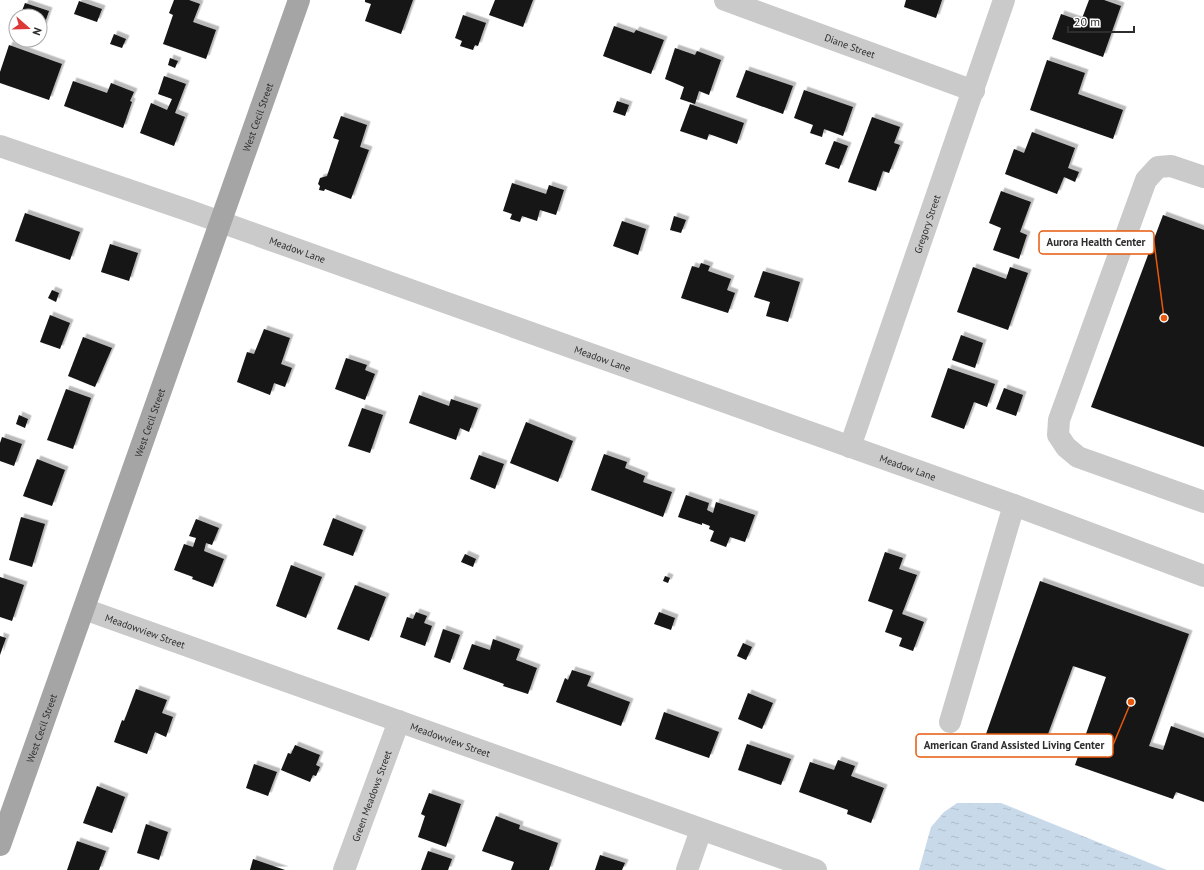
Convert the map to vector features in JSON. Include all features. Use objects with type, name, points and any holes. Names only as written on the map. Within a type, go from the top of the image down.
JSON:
[{"type":"main road","name":"West Cecil Street","points":[[0,845],[299,0]]},
{"type":"street","name":"Diane Street","points":[[726,0],[974,91]]},
{"type":"street","name":"Gregory Street","points":[[850,447],[974,91],[1004,0]]},
{"type":"street","name":"Meadow Lane","points":[[0,146],[221,222],[1014,505],[1204,576]]},
{"type":"street","points":[[1204,177],[1171,166],[1158,166],[1146,180],[1059,420],[1058,435],[1066,447],[1078,457],[1204,502]]},
{"type":"street","points":[[950,722],[1014,505]]},
{"type":"street","name":"Meadowview Street","points":[[84,609],[816,870]]},
{"type":"street","name":"Green Meadows Street","points":[[344,870],[398,721]]},
{"type":"street","points":[[686,870],[701,830]]},
{"type":"water","points":[[957,803],[1001,803],[1167,870],[919,870],[931,827],[944,812]]},
{"type":"building","points":[[174,0],[189,0],[200,4],[193,22],[216,30],[206,59],[163,44],[173,15],[169,13]]},
{"type":"building","points":[[365,0],[413,0],[401,34],[365,21],[371,4],[365,2]]},
{"type":"building","points":[[495,0],[533,0],[523,27],[489,15]]},
{"type":"building","points":[[906,0],[942,0],[936,18],[904,7]]},
{"type":"building","points":[[1089,0],[1104,0],[1121,6],[1103,57],[1052,39],[1061,14],[1081,21]]},
{"type":"building","points":[[79,1],[102,9],[97,22],[74,14]]},
{"type":"building","points":[[25,3],[40,8],[23,8]]},
{"type":"building","points":[[463,15],[486,23],[478,46],[475,45],[473,50],[460,46],[462,41],[455,38]]},
{"type":"building","points":[[614,26],[634,33],[636,30],[664,40],[651,74],[603,56]]},
{"type":"building","points":[[114,34],[126,39],[122,48],[110,44]]},
{"type":"building","points":[[8,48],[17,48],[62,64],[49,100],[0,83],[0,72]]},
{"type":"building","points":[[675,48],[695,55],[697,51],[721,60],[709,95],[699,91],[695,104],[680,99],[684,87],[665,79]]},
{"type":"building","points":[[170,58],[178,61],[175,68],[168,65]]},
{"type":"building","points":[[1047,60],[1085,73],[1078,94],[1123,110],[1113,139],[1030,110]]},
{"type":"building","points":[[746,70],[793,86],[783,114],[736,97]]},
{"type":"building","points":[[164,76],[186,84],[175,113],[185,117],[174,146],[140,133],[151,103],[167,110],[172,99],[158,94]]},
{"type":"building","points":[[73,81],[107,93],[111,83],[134,92],[123,128],[64,106]]},
{"type":"building","points":[[804,90],[853,107],[843,136],[824,129],[822,137],[810,133],[813,125],[794,118]]},
{"type":"building","points":[[617,101],[629,105],[625,116],[613,112]]},
{"type":"building","points":[[690,104],[744,123],[737,144],[709,134],[707,140],[680,131]]},
{"type":"building","points":[[341,116],[367,125],[360,147],[369,150],[351,199],[325,189],[324,191],[319,190],[320,186],[318,184],[320,178],[327,176],[339,140],[333,138]]},
{"type":"building","points":[[872,117],[900,127],[894,143],[900,145],[889,173],[883,171],[876,191],[848,182]]},
{"type":"building","points":[[1032,132],[1075,148],[1068,168],[1079,172],[1075,182],[1064,177],[1057,194],[1005,174],[1014,149],[1024,153]]},
{"type":"building","points":[[834,141],[848,146],[839,169],[825,164]]},
{"type":"building","points":[[512,183],[546,194],[549,185],[564,190],[556,215],[540,210],[537,221],[522,216],[520,222],[510,219],[512,214],[503,211]]},
{"type":"building","points":[[1001,191],[1031,202],[1020,232],[1027,235],[1019,259],[993,250],[1001,228],[989,223]]},
{"type":"building","points":[[25,213],[80,232],[70,260],[15,241]]},
{"type":"building","points":[[1163,215],[1204,230],[1204,447],[1091,407]]},
{"type":"building","points":[[674,216],[686,220],[681,233],[670,230]]},
{"type":"building","points":[[622,221],[646,229],[638,255],[613,246]]},
{"type":"building","points":[[110,244],[138,253],[129,281],[101,272]]},
{"type":"building","points":[[701,263],[710,266],[708,271],[731,279],[727,290],[735,293],[728,313],[681,298],[692,266],[699,268]]},
{"type":"building","points":[[973,267],[1006,279],[1010,267],[1028,273],[1008,330],[957,312]]},
{"type":"building","points":[[763,271],[800,282],[788,322],[766,316],[770,302],[754,297]]},
{"type":"building","points":[[52,290],[59,293],[56,302],[48,298]]},
{"type":"building","points":[[50,315],[70,323],[60,349],[40,342]]},
{"type":"building","points":[[264,329],[290,338],[281,364],[292,368],[285,387],[274,383],[270,395],[237,382],[247,352],[254,354]]},
{"type":"building","points":[[961,335],[983,343],[975,368],[952,360]]},
{"type":"building","points":[[83,337],[112,348],[95,387],[68,376]]},
{"type":"building","points":[[346,358],[367,365],[365,370],[375,374],[365,400],[335,389]]},
{"type":"building","points":[[948,368],[995,384],[987,407],[974,402],[964,429],[931,417]]},
{"type":"building","points":[[1004,388],[1023,395],[1016,416],[996,409]]},
{"type":"building","points":[[66,389],[91,398],[73,449],[47,440]]},
{"type":"building","points":[[419,395],[449,406],[451,399],[478,408],[469,432],[460,428],[456,440],[409,423]]},
{"type":"building","points":[[362,408],[383,415],[370,453],[348,446]]},
{"type":"building","points":[[19,415],[28,419],[25,428],[16,424]]},
{"type":"building","points":[[526,422],[573,441],[558,482],[510,463]]},
{"type":"building","points":[[2,437],[22,444],[14,466],[0,461],[0,443]]},
{"type":"building","points":[[604,454],[627,462],[625,468],[645,476],[643,482],[672,492],[663,517],[591,490]]},
{"type":"building","points":[[479,455],[504,464],[495,489],[470,479]]},
{"type":"building","points":[[37,459],[65,470],[52,506],[23,496]]},
{"type":"building","points":[[686,495],[709,503],[707,510],[713,513],[716,502],[755,515],[745,542],[730,537],[726,547],[710,541],[714,531],[709,529],[710,526],[702,523],[702,525],[678,517]]},
{"type":"building","points":[[21,517],[45,524],[32,567],[9,560]]},
{"type":"building","points":[[333,518],[363,530],[353,556],[323,545]]},
{"type":"building","points":[[196,519],[219,528],[212,545],[206,543],[204,551],[224,559],[213,587],[174,570],[184,544],[193,547],[196,538],[189,536]]},
{"type":"building","points":[[885,552],[903,558],[899,569],[917,575],[902,614],[924,622],[913,651],[899,646],[902,638],[885,632],[893,610],[868,601]]},
{"type":"building","points":[[465,554],[476,559],[473,567],[461,562]]},
{"type":"building","points":[[291,565],[322,577],[306,618],[276,606]]},
{"type":"building","points":[[665,576],[670,578],[668,583],[663,581]]},
{"type":"building","points":[[0,577],[24,585],[12,621],[0,617]]},
{"type":"building","points":[[1040,581],[1189,634],[1149,746],[1163,750],[1171,726],[1204,738],[1204,802],[1176,792],[1173,799],[1075,765],[1106,677],[1073,666],[1041,753],[986,734]]},
{"type":"building","points":[[355,585],[386,597],[369,641],[337,629]]},
{"type":"building","points":[[416,612],[427,616],[424,623],[432,626],[425,646],[400,637],[407,617],[413,619]]},
{"type":"building","points":[[659,612],[675,618],[671,630],[654,624]]},
{"type":"building","points":[[443,629],[460,635],[450,663],[434,657]]},
{"type":"building","points":[[0,636],[6,638],[0,655]]},
{"type":"building","points":[[493,639],[520,649],[516,660],[537,668],[528,694],[503,686],[504,684],[463,669],[472,644],[490,650]]},
{"type":"building","points":[[743,643],[752,647],[746,660],[737,656]]},
{"type":"building","points":[[572,670],[591,676],[587,686],[630,702],[621,726],[556,702],[565,678],[568,680]]},
{"type":"building","points":[[136,689],[167,700],[162,713],[173,717],[166,737],[155,732],[147,754],[114,742]]},
{"type":"building","points":[[748,693],[773,703],[762,729],[738,719]]},
{"type":"building","points":[[664,712],[719,732],[709,758],[655,739]]},
{"type":"building","points":[[747,744],[791,759],[781,785],[738,770]]},
{"type":"building","points":[[295,745],[320,755],[316,765],[320,767],[316,776],[313,775],[310,782],[281,770],[288,753],[291,754]]},
{"type":"building","points":[[838,760],[855,766],[851,776],[884,788],[871,823],[847,814],[848,810],[799,792],[810,762],[834,770]]},
{"type":"building","points":[[254,764],[277,772],[268,796],[246,788]]},
{"type":"building","points":[[97,786],[125,797],[112,833],[83,823]]},
{"type":"building","points":[[429,793],[461,804],[446,847],[418,837],[425,816],[421,814]]},
{"type":"building","points":[[496,816],[520,825],[519,829],[558,843],[549,870],[511,870],[514,862],[482,851]]},
{"type":"building","points":[[146,824],[168,832],[159,860],[137,853]]},
{"type":"building","points":[[77,841],[106,851],[99,870],[67,870]]},
{"type":"building","points":[[428,851],[452,859],[448,870],[421,870]]},
{"type":"building","points":[[600,855],[625,863],[622,870],[595,870]]},
{"type":"building","points":[[253,859],[285,870],[250,870]]},
{"type":"place","name":"Aurora Health Center","points":[[1164,318]]},
{"type":"place","name":"American Grand Assisted Living Center","points":[[1131,702]]}]
